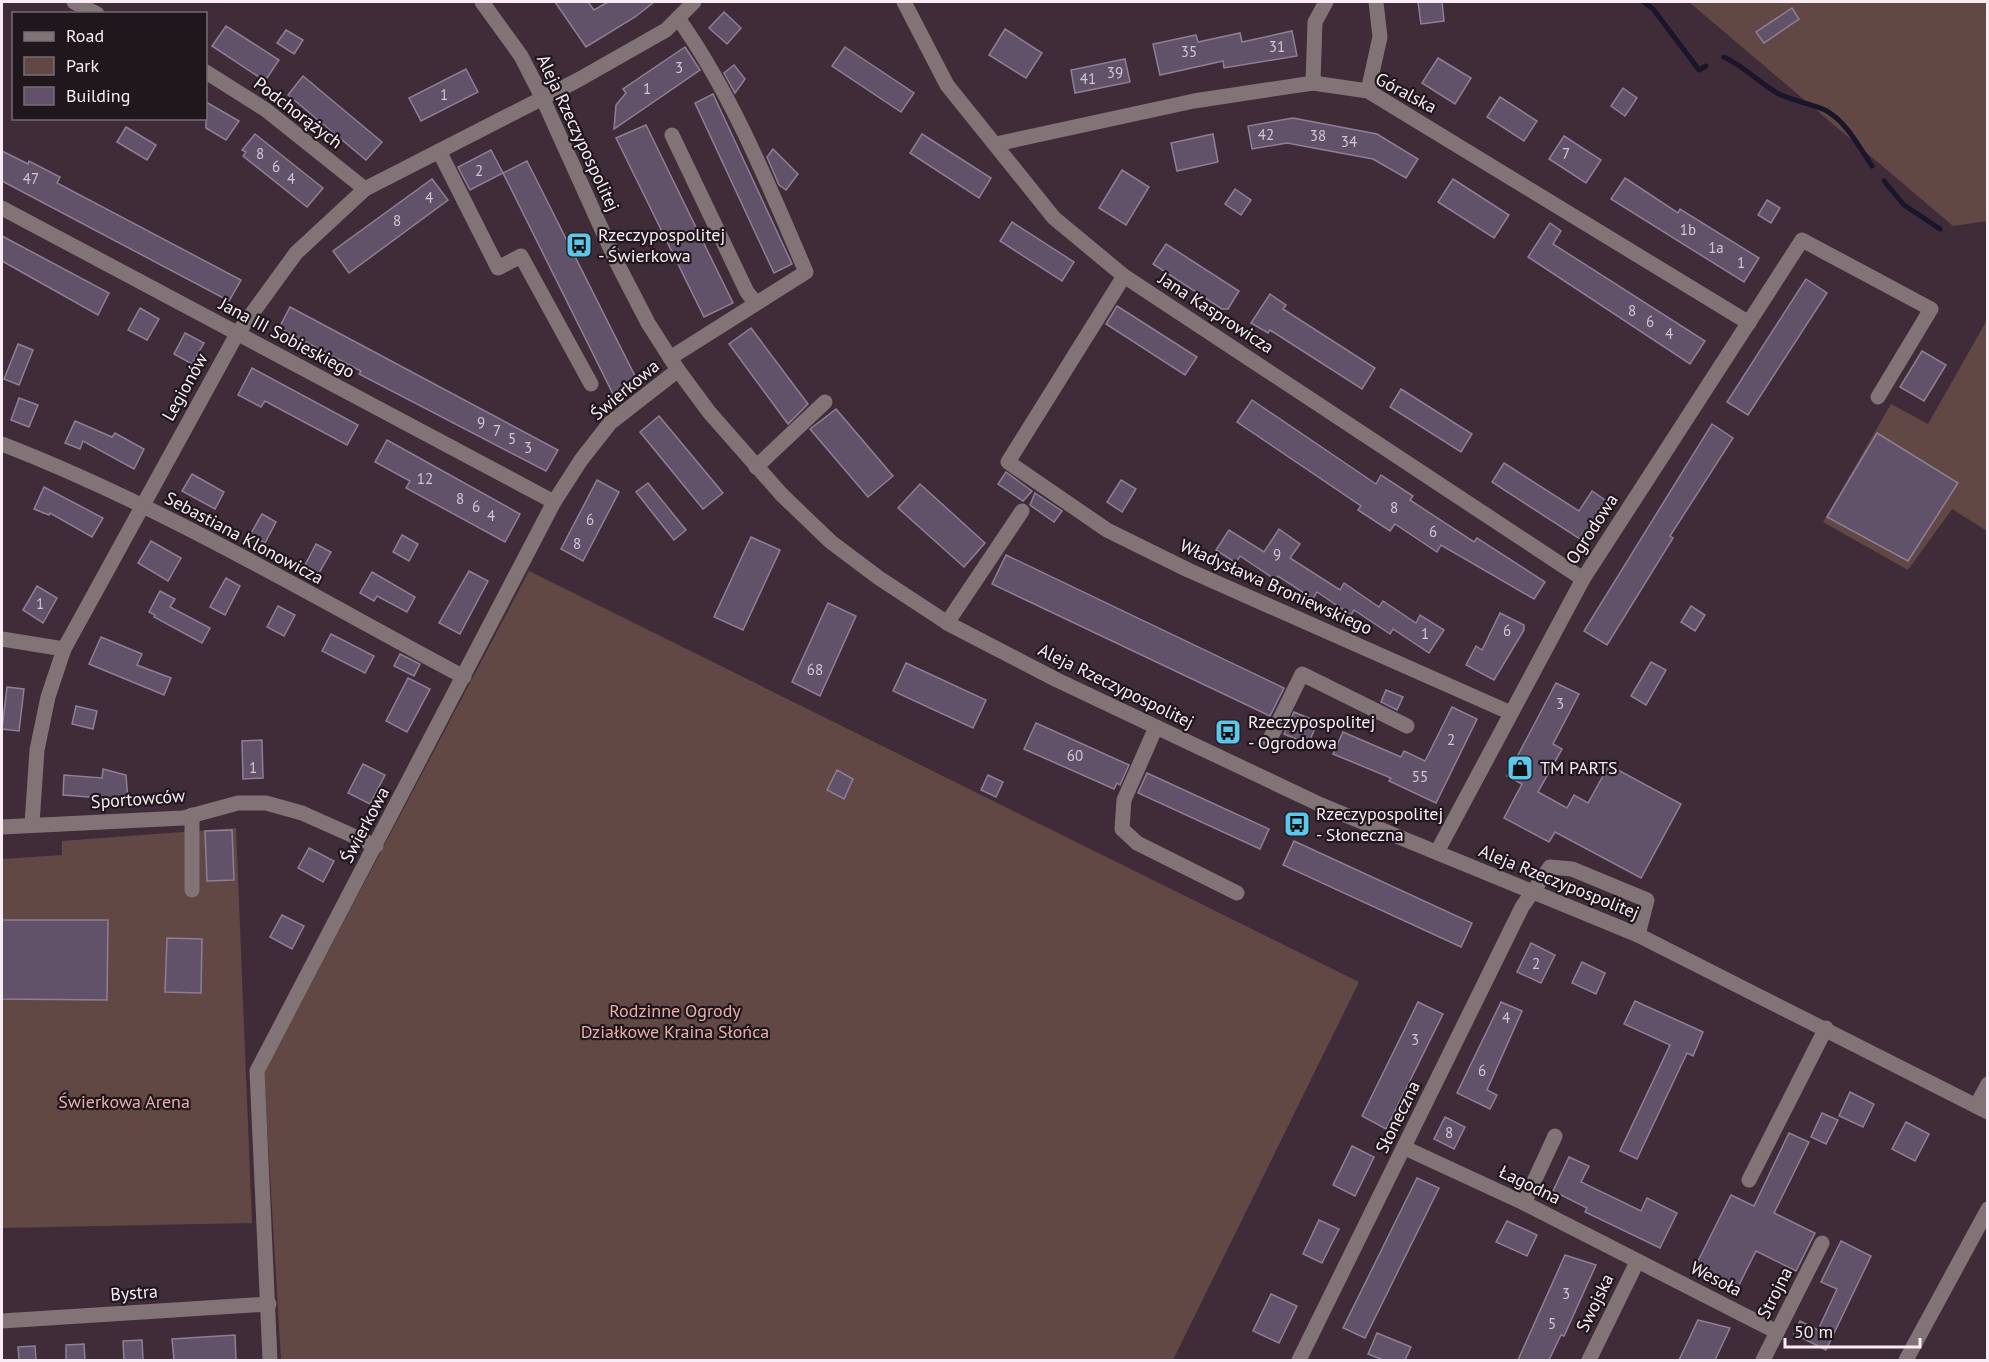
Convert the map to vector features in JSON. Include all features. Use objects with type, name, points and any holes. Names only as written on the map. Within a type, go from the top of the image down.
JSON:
[{"type":"street","points":[[74,2],[93,12]]},
{"type":"street","name":"Aleja Rzeczypospolitej","points":[[482,2],[521,56],[542,97],[617,263],[674,364],[756,467],[831,542],[915,604],[1029,667],[1321,805],[1638,935],[1826,1028],[1982,1109]]},
{"type":"street","name":"Legionów","points":[[32,824],[37,750],[48,697],[64,649],[237,334],[296,253],[365,189],[578,80],[666,30],[694,2]]},
{"type":"street","name":"Jana Kasprowicza","points":[[904,2],[947,85],[1054,218],[1124,276],[1583,579]]},
{"type":"street","points":[[1313,83],[1315,22],[1326,2]]},
{"type":"street","points":[[1368,91],[1380,37],[1376,2]]},
{"type":"street","name":"Świerkowa","points":[[270,1360],[257,1071],[554,501],[581,460],[610,423],[674,364],[755,302],[806,272],[754,152],[718,78],[678,18]]},
{"type":"street","name":"Podchorążych","points":[[207,73],[266,110],[365,189]]},
{"type":"street","name":"Góralska","points":[[996,144],[1194,100],[1313,83],[1368,91],[1749,323]]},
{"type":"street","points":[[672,135],[747,292],[755,302]]},
{"type":"street","points":[[439,151],[498,268],[521,256],[591,384]]},
{"type":"street","name":"Jana III Sobieskiego","points":[[2,208],[554,501]]},
{"type":"street","name":"Ogrodowa","points":[[1437,852],[1583,579],[1802,240],[1931,309],[1878,397]]},
{"type":"street","name":"Władysława Broniewskiego","points":[[1124,276],[1008,462],[1107,530],[1188,570],[1511,713]]},
{"type":"street","points":[[756,467],[825,402]]},
{"type":"street","name":"Sebastiana Klonowicza","points":[[2,444],[56,465],[142,505],[464,677]]},
{"type":"street","points":[[947,623],[1022,511]]},
{"type":"street","points":[[2,639],[64,649]]},
{"type":"street","points":[[1269,741],[1302,674],[1407,726]]},
{"type":"street","points":[[1156,727],[1124,800],[1122,829],[1137,843],[1237,894]]},
{"type":"street","name":"Sportowców","points":[[2,827],[183,818],[238,803],[266,803],[302,813],[376,846]]},
{"type":"street","points":[[192,815],[192,890]]},
{"type":"street","name":"Słoneczna","points":[[1299,1360],[1532,891],[1550,867],[1572,868],[1647,900],[1638,935]]},
{"type":"street","points":[[1749,1180],[1826,1028]]},
{"type":"street","points":[[1982,1109],[1988,1084]]},
{"type":"street","points":[[1524,1203],[1556,1136]]},
{"type":"street","name":"Łagodna","points":[[1405,1148],[1524,1203],[1637,1262]]},
{"type":"street","points":[[1906,1360],[1988,1209]]},
{"type":"street","name":"Strojna","points":[[1763,1360],[1822,1243]]},
{"type":"street","name":"Wesoła","points":[[1637,1262],[1777,1332]]},
{"type":"street","name":"Swojska","points":[[1589,1360],[1637,1262]]},
{"type":"street","name":"Bystra","points":[[2,1321],[269,1304]]},
{"type":"green space","points":[[1689,2],[1987,2],[1987,221],[1953,226]]},
{"type":"green space","points":[[1987,320],[1987,531],[1952,509],[1908,570],[1823,522],[1891,404],[1928,424]]},
{"type":"green space","name":"Rodzinne Ogrody Działkowe Kraina Słońca","points":[[529,571],[1359,982],[1173,1360],[281,1360],[264,1073]]},
{"type":"green space","name":"Świerkowa Arena","points":[[236,828],[252,1223],[2,1228],[2,859],[62,855],[62,841]]},
{"type":"building","points":[[555,2],[588,2],[594,10],[608,2],[654,2],[635,17],[586,47]]},
{"type":"building","points":[[1418,2],[1442,2],[1444,21],[1421,24]]},
{"type":"building","points":[[1792,8],[1799,19],[1764,43],[1756,32]]},
{"type":"building","points":[[724,12],[741,28],[727,44],[709,28]]},
{"type":"building","points":[[226,26],[279,60],[265,81],[212,46]]},
{"type":"building","points":[[1005,29],[1042,53],[1026,78],[989,55]]},
{"type":"building","points":[[286,30],[303,40],[294,54],[277,43]]},
{"type":"building","points":[[1292,31],[1297,56],[1224,68],[1223,61],[1160,75],[1153,44],[1196,35],[1198,42],[1240,33],[1242,42]]},
{"type":"building","points":[[685,47],[700,70],[614,129],[616,105],[626,93],[623,89]]},
{"type":"building","points":[[845,47],[914,93],[901,112],[832,66]]},
{"type":"building","points":[[1438,58],[1471,78],[1455,104],[1422,83]]},
{"type":"building","points":[[1125,59],[1130,82],[1075,93],[1071,70]]},
{"type":"building","points":[[734,65],[745,79],[735,93],[724,73]]},
{"type":"building","points":[[466,69],[478,92],[421,121],[409,98]]},
{"type":"building","points":[[303,76],[382,142],[366,160],[288,95]]},
{"type":"building","points":[[1623,88],[1637,98],[1625,116],[1611,106]]},
{"type":"building","points":[[713,94],[792,264],[774,273],[695,103]]},
{"type":"building","points":[[1500,97],[1537,121],[1524,141],[1487,117]]},
{"type":"building","points":[[207,103],[239,121],[226,140],[206,128]]},
{"type":"building","points":[[1293,118],[1377,134],[1418,159],[1406,178],[1373,159],[1287,143],[1252,149],[1248,126]]},
{"type":"building","points":[[646,125],[733,303],[704,317],[616,138]]},
{"type":"building","points":[[126,127],[156,145],[147,160],[117,142]]},
{"type":"building","points":[[255,134],[323,188],[307,207],[243,156],[246,152],[242,150]]},
{"type":"building","points":[[922,134],[991,178],[979,198],[910,153]]},
{"type":"building","points":[[1213,134],[1218,162],[1177,171],[1171,143]]},
{"type":"building","points":[[1564,136],[1601,160],[1586,183],[1549,159]]},
{"type":"building","points":[[773,149],[798,174],[786,190],[779,185],[767,157]]},
{"type":"building","points":[[491,150],[503,173],[470,190],[458,167]]},
{"type":"building","points":[[2,151],[28,164],[29,161],[60,177],[57,183],[241,280],[229,301],[2,181]]},
{"type":"building","points":[[527,161],[638,382],[613,394],[503,173]]},
{"type":"building","points":[[1122,170],[1149,187],[1126,225],[1099,208]]},
{"type":"building","points":[[1625,178],[1678,213],[1680,209],[1759,258],[1744,282],[1611,199]]},
{"type":"building","points":[[432,179],[448,200],[349,273],[333,251]]},
{"type":"building","points":[[1453,179],[1509,215],[1494,238],[1438,202]]},
{"type":"building","points":[[1235,189],[1251,200],[1241,215],[1225,204]]},
{"type":"building","points":[[1767,200],[1780,208],[1771,223],[1758,215]]},
{"type":"building","points":[[1012,222],[1074,262],[1062,281],[1000,241]]},
{"type":"building","points":[[1550,223],[1561,231],[1553,244],[1705,341],[1690,364],[1528,257]]},
{"type":"building","points":[[2,236],[109,293],[98,315],[2,261]]},
{"type":"building","points":[[1166,244],[1239,291],[1228,309],[1222,309],[1153,264]]},
{"type":"building","points":[[1806,279],[1827,293],[1748,415],[1727,402]]},
{"type":"building","points":[[1270,294],[1286,305],[1283,309],[1375,368],[1362,389],[1270,330],[1268,333],[1251,323]]},
{"type":"building","points":[[1117,306],[1197,357],[1185,375],[1106,324]]},
{"type":"building","points":[[290,307],[558,450],[546,471],[359,374],[361,371],[279,328]]},
{"type":"building","points":[[140,308],[159,319],[147,340],[128,330]]},
{"type":"building","points":[[751,328],[808,404],[788,424],[729,344]]},
{"type":"building","points":[[185,333],[204,343],[192,364],[174,354]]},
{"type":"building","points":[[18,344],[33,350],[19,385],[4,379]]},
{"type":"building","points":[[1922,351],[1946,365],[1924,401],[1900,387]]},
{"type":"building","points":[[252,368],[358,425],[347,445],[265,401],[261,407],[238,395]]},
{"type":"building","points":[[1401,389],[1472,434],[1461,452],[1390,407]]},
{"type":"building","points":[[19,398],[38,405],[29,427],[11,420]]},
{"type":"building","points":[[1252,400],[1376,484],[1381,475],[1413,496],[1410,500],[1474,542],[1477,538],[1545,582],[1534,599],[1441,545],[1437,552],[1395,524],[1390,531],[1358,510],[1361,506],[1237,422]]},
{"type":"building","points":[[836,409],[893,476],[868,497],[810,429]]},
{"type":"building","points":[[659,416],[723,493],[703,509],[640,432]]},
{"type":"building","points":[[75,421],[112,437],[115,433],[144,449],[134,469],[83,441],[80,449],[65,443]]},
{"type":"building","points":[[1712,424],[1733,438],[1670,536],[1673,538],[1607,645],[1584,631]]},
{"type":"building","points":[[1877,433],[1958,483],[1908,561],[1827,517]]},
{"type":"building","points":[[387,440],[520,514],[505,542],[406,488],[410,481],[375,462]]},
{"type":"building","points":[[1504,463],[1579,511],[1592,491],[1608,502],[1586,543],[1492,482]]},
{"type":"building","points":[[1006,472],[1032,491],[1023,501],[998,484]]},
{"type":"building","points":[[192,474],[224,492],[215,509],[182,491]]},
{"type":"building","points":[[597,480],[619,492],[583,561],[561,549]]},
{"type":"building","points":[[1121,480],[1136,489],[1122,512],[1107,502]]},
{"type":"building","points":[[648,483],[686,530],[674,540],[636,492]]},
{"type":"building","points":[[920,484],[985,543],[964,567],[898,508]]},
{"type":"building","points":[[44,487],[103,518],[92,537],[50,513],[49,515],[34,509]]},
{"type":"building","points":[[1035,493],[1062,511],[1054,522],[1030,505]]},
{"type":"building","points":[[262,514],[276,522],[265,543],[250,535]]},
{"type":"building","points":[[1279,529],[1300,544],[1290,558],[1340,590],[1344,583],[1379,607],[1383,601],[1416,623],[1420,615],[1444,630],[1429,653],[1393,629],[1390,634],[1354,610],[1351,615],[1317,592],[1313,599],[1278,576],[1276,580],[1240,556],[1236,563],[1216,550],[1229,530],[1264,552]]},
{"type":"building","points":[[402,535],[418,544],[409,561],[393,552]]},
{"type":"building","points":[[751,537],[780,550],[743,630],[714,617]]},
{"type":"building","points":[[151,541],[181,558],[168,581],[138,563]]},
{"type":"building","points":[[316,544],[331,552],[319,573],[305,565]]},
{"type":"building","points":[[1006,555],[1284,688],[1270,716],[992,584]]},
{"type":"building","points":[[469,571],[488,581],[460,634],[439,623]]},
{"type":"building","points":[[372,572],[415,597],[407,612],[377,596],[374,601],[360,593]]},
{"type":"building","points":[[226,578],[240,586],[225,615],[210,607]]},
{"type":"building","points":[[37,586],[57,598],[43,623],[23,610]]},
{"type":"building","points":[[160,591],[175,599],[170,607],[210,628],[202,643],[149,612]]},
{"type":"building","points":[[828,603],[856,616],[820,696],[792,682]]},
{"type":"building","points":[[278,606],[295,615],[284,636],[267,627]]},
{"type":"building","points":[[1691,606],[1705,615],[1695,631],[1681,622]]},
{"type":"building","points":[[1500,613],[1524,625],[1524,630],[1494,680],[1466,665],[1476,646],[1482,650]]},
{"type":"building","points":[[331,634],[374,656],[365,673],[322,651]]},
{"type":"building","points":[[101,637],[142,654],[137,665],[171,678],[164,695],[89,664]]},
{"type":"building","points":[[400,654],[420,664],[414,676],[394,666]]},
{"type":"building","points":[[1651,662],[1666,670],[1646,705],[1631,696]]},
{"type":"building","points":[[906,663],[986,700],[973,728],[893,691]]},
{"type":"building","points":[[408,678],[430,689],[407,732],[386,721]]},
{"type":"building","points":[[1556,683],[1579,694],[1553,744],[1562,749],[1538,792],[1567,808],[1574,795],[1588,803],[1609,765],[1681,804],[1641,878],[1555,832],[1549,842],[1504,818],[1522,784],[1507,776]]},
{"type":"building","points":[[7,687],[24,689],[19,731],[2,729]]},
{"type":"building","points":[[1386,690],[1403,697],[1397,710],[1381,702]]},
{"type":"building","points":[[76,706],[97,711],[93,729],[72,724]]},
{"type":"building","points":[[1452,707],[1477,719],[1436,803],[1389,781],[1391,778],[1333,754],[1343,732],[1401,757],[1404,751],[1425,761]]},
{"type":"building","points":[[1294,712],[1318,722],[1308,744],[1284,734]]},
{"type":"building","points":[[1036,723],[1129,765],[1120,785],[1117,783],[1114,789],[1024,749]]},
{"type":"building","points":[[262,740],[263,778],[243,779],[242,741]]},
{"type":"building","points":[[363,764],[385,775],[370,804],[348,793]]},
{"type":"building","points":[[103,769],[126,775],[128,800],[63,795],[64,775],[102,778]]},
{"type":"building","points":[[837,770],[853,779],[844,799],[827,790]]},
{"type":"building","points":[[1147,773],[1269,829],[1260,849],[1138,793]]},
{"type":"building","points":[[988,775],[1003,782],[996,797],[981,790]]},
{"type":"building","points":[[232,830],[234,880],[207,881],[205,831]]},
{"type":"building","points":[[1294,841],[1472,923],[1461,947],[1283,865]]},
{"type":"building","points":[[309,848],[334,861],[323,882],[298,868]]},
{"type":"building","points":[[282,915],[304,926],[292,949],[270,937]]},
{"type":"building","points":[[2,920],[108,920],[107,1000],[2,999]]},
{"type":"building","points":[[167,938],[202,939],[201,993],[165,992]]},
{"type":"building","points":[[1531,943],[1555,955],[1541,983],[1517,972]]},
{"type":"building","points":[[1582,962],[1605,973],[1596,994],[1572,983]]},
{"type":"building","points":[[1635,1001],[1703,1032],[1693,1056],[1687,1053],[1637,1159],[1620,1151],[1670,1045],[1624,1024]]},
{"type":"building","points":[[1418,1002],[1443,1014],[1386,1129],[1362,1116]]},
{"type":"building","points":[[1501,1002],[1522,1011],[1487,1090],[1497,1095],[1490,1109],[1457,1093]]},
{"type":"building","points":[[1850,1092],[1874,1104],[1863,1127],[1839,1116]]},
{"type":"building","points":[[1822,1113],[1838,1120],[1826,1144],[1811,1137]]},
{"type":"building","points":[[1445,1117],[1465,1127],[1454,1149],[1434,1139]]},
{"type":"building","points":[[1906,1122],[1929,1134],[1915,1161],[1892,1149]]},
{"type":"building","points":[[1789,1133],[1809,1142],[1774,1213],[1815,1233],[1796,1271],[1756,1251],[1737,1289],[1695,1267],[1731,1195],[1754,1206]]},
{"type":"building","points":[[1352,1146],[1374,1157],[1355,1196],[1333,1185]]},
{"type":"building","points":[[1569,1157],[1589,1166],[1581,1182],[1641,1211],[1647,1198],[1677,1213],[1660,1248],[1585,1212],[1587,1208],[1553,1191]]},
{"type":"building","points":[[1417,1178],[1439,1188],[1365,1338],[1343,1328]]},
{"type":"building","points":[[1319,1220],[1339,1229],[1322,1263],[1303,1254]]},
{"type":"building","points":[[1507,1221],[1537,1235],[1527,1256],[1496,1242]]},
{"type":"building","points":[[1841,1241],[1871,1256],[1826,1350],[1794,1334],[1800,1321],[1818,1330],[1837,1289],[1821,1282]]},
{"type":"building","points":[[1565,1255],[1596,1265],[1564,1336],[1561,1335],[1549,1360],[1518,1360]]},
{"type":"building","points":[[1271,1294],[1297,1306],[1279,1343],[1253,1331]]},
{"type":"building","points":[[1698,1320],[1730,1328],[1715,1360],[1679,1360]]},
{"type":"building","points":[[1377,1333],[1411,1347],[1405,1360],[1383,1360],[1368,1354]]},
{"type":"building","points":[[235,1335],[236,1360],[174,1360],[172,1339]]},
{"type":"building","points":[[142,1340],[143,1360],[124,1360],[123,1341]]},
{"type":"building","points":[[84,1344],[85,1360],[66,1360],[66,1345]]},
{"type":"building","points":[[35,1346],[36,1360],[19,1360],[18,1347]]},
{"type":"waterway","points":[[1644,2],[1653,9],[1699,70],[1706,66]]},
{"type":"waterway","points":[[1724,57],[1777,93],[1833,115],[1852,135],[1872,166]]},
{"type":"waterway","points":[[1884,181],[1904,205],[1940,229]]},
{"type":"place","name":"Rzeczypospolitej - Świerkowa","points":[[579,245]]},
{"type":"place","name":"Rzeczypospolitej - Ogrodowa","points":[[1228,732]]},
{"type":"place","name":"TM PARTS","points":[[1520,768]]},
{"type":"place","name":"Rzeczypospolitej - Słoneczna","points":[[1297,824]]}]
